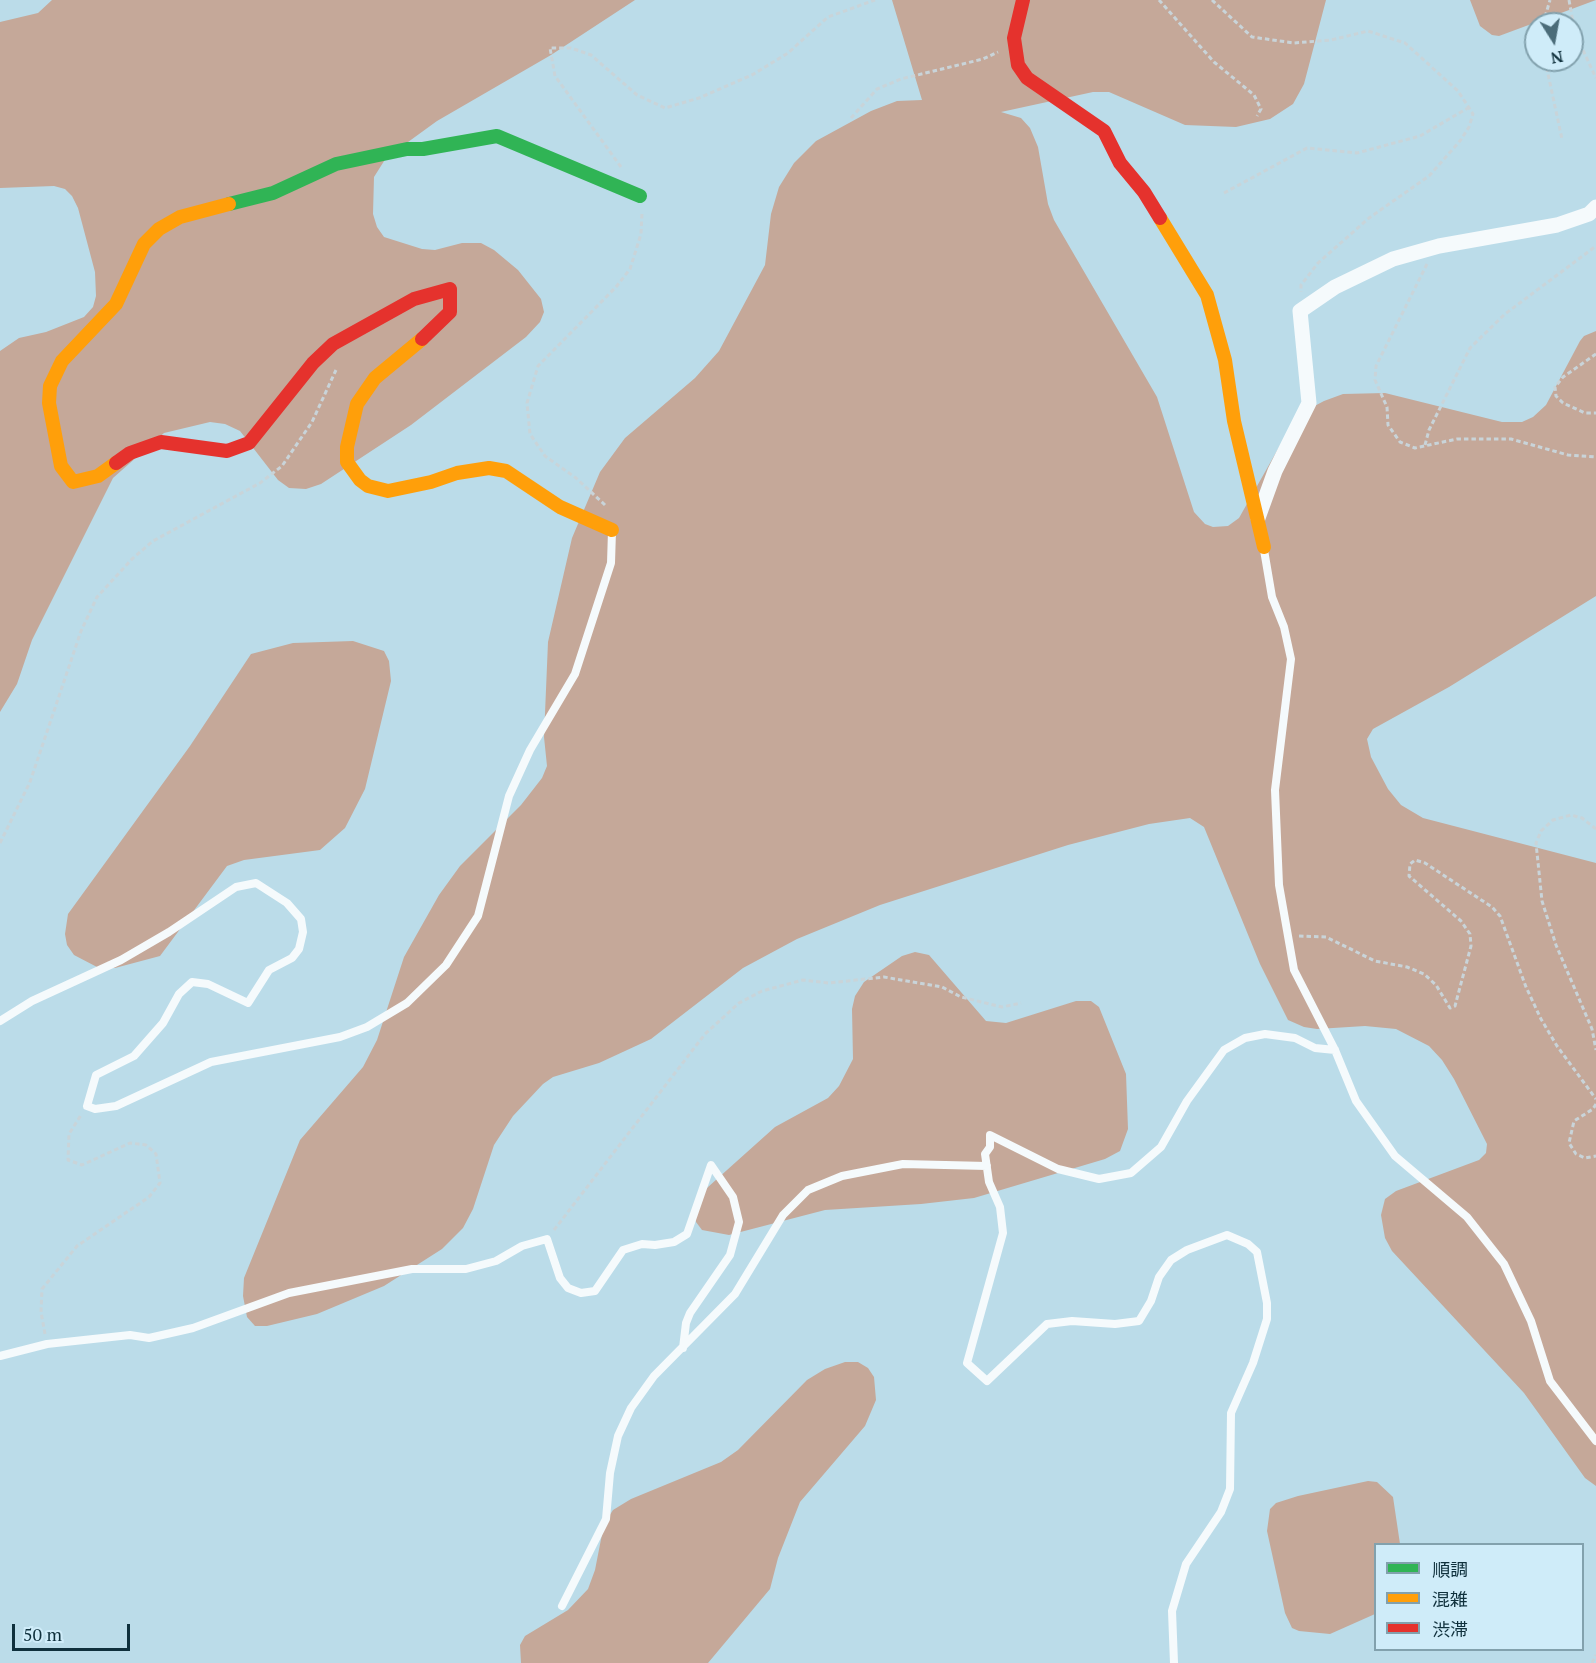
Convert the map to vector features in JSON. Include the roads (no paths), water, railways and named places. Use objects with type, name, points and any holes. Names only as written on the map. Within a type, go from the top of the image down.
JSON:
[{"type":"street","points":[[1023,0],[1014,43],[1018,65],[1027,78],[1104,131],[1120,163],[1144,192],[1207,295],[1226,360],[1234,421],[1264,547]]},
{"type":"street","points":[[612,530],[560,507],[506,471],[489,468],[457,473],[431,482],[387,491],[368,486],[360,480],[347,462],[347,447],[357,404],[375,378],[444,320],[450,312],[448,300],[450,289],[414,299],[333,344],[313,363],[249,444],[227,451],[161,442],[130,453],[98,476],[73,482],[61,466],[49,403],[50,386],[62,361],[116,304],[144,244],[159,229],[180,217],[273,193],[336,164],[407,148],[423,148],[497,136],[640,196]]},
{"type":"street","points":[[1257,521],[1275,471],[1309,403],[1300,311],[1335,287],[1393,259],[1436,247],[1535,230],[1589,214],[1596,207]]},
{"type":"lane","points":[[0,1021],[32,1001],[121,960],[169,932],[236,887],[256,884],[287,903],[301,919],[303,932],[299,949],[292,958],[268,970],[248,1003],[208,984],[192,982],[179,994],[164,1023],[134,1056],[96,1075],[87,1106],[95,1109],[116,1106],[211,1062],[340,1037],[367,1027],[407,1003],[446,965],[478,916],[509,796],[530,750],[575,674],[611,563],[612,530]]},
{"type":"lane","points":[[1264,547],[1272,597],[1284,627],[1291,659],[1275,790],[1279,885],[1294,970],[1335,1050],[1356,1101],[1395,1156],[1467,1217],[1504,1264],[1531,1321],[1550,1381],[1596,1441]]},
{"type":"lane","points":[[1174,1663],[1172,1611],[1186,1564],[1221,1512],[1230,1489],[1231,1413],[1253,1363],[1267,1319],[1267,1303],[1257,1252],[1248,1244],[1227,1234],[1187,1250],[1171,1260],[1159,1276],[1152,1300],[1139,1321],[1115,1324],[1072,1321],[1047,1324],[987,1381],[967,1362],[1003,1233],[1000,1207],[989,1182],[985,1154],[990,1147],[990,1135],[1058,1169],[1099,1179],[1131,1173],[1161,1147],[1187,1101],[1224,1050],[1245,1038],[1265,1034],[1294,1038],[1315,1048],[1335,1050]]},
{"type":"lane","points":[[562,1606],[606,1519],[610,1473],[618,1436],[631,1408],[654,1376],[735,1294],[783,1215],[808,1190],[842,1176],[903,1164],[987,1166]]},
{"type":"lane","points":[[0,1356],[47,1344],[130,1335],[149,1338],[193,1328],[289,1293],[412,1269],[466,1269],[496,1261],[522,1246],[547,1239],[560,1278],[568,1288],[582,1293],[595,1291],[623,1250],[642,1244],[656,1245],[674,1242],[687,1233],[711,1165],[732,1197],[739,1222],[730,1255],[690,1313],[686,1323],[683,1348]]}]
